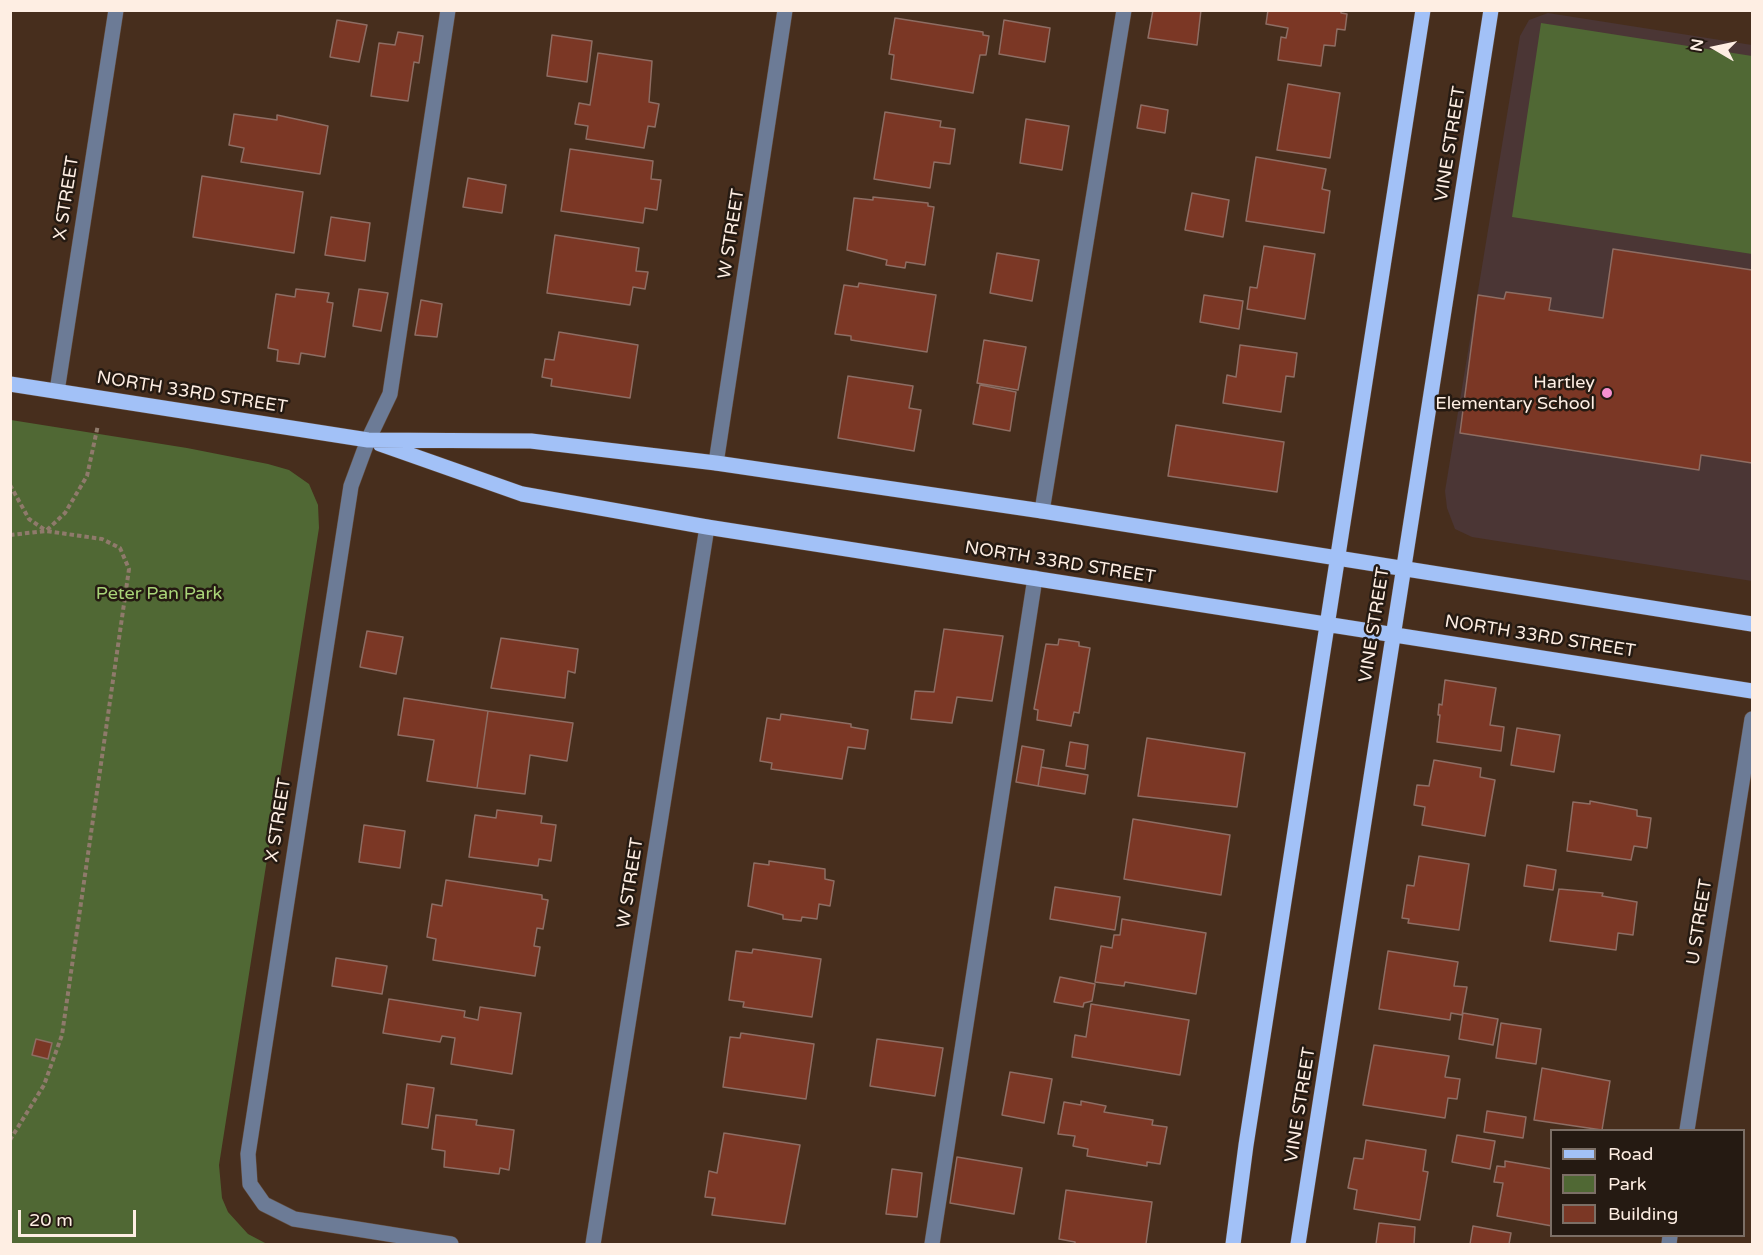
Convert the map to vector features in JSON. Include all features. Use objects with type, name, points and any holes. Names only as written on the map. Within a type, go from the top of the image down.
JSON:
[{"type":"main road","points":[[1233,1245],[1423,10]]},
{"type":"main road","name":"VINE STREET","points":[[1298,1245],[1491,10]]},
{"type":"main road","name":"NORTH 33RD STREET","points":[[10,384],[368,440],[531,441],[716,463],[1404,568],[1752,624]]},
{"type":"main road","name":"NORTH 33RD STREET","points":[[368,440],[522,494],[707,527],[1752,691]]},
{"type":"street","name":"X STREET","points":[[57,391],[116,10]]},
{"type":"street","name":"X STREET","points":[[448,10],[390,394],[368,440],[351,486],[248,1154],[250,1184],[264,1204],[294,1219],[451,1245]]},
{"type":"street","name":"W STREET","points":[[716,463],[785,10]]},
{"type":"street","points":[[1042,512],[1124,10]]},
{"type":"street","name":"W STREET","points":[[593,1245],[707,527]]},
{"type":"street","points":[[932,1245],[1035,578]]},
{"type":"street","name":"U STREET","points":[[1687,1129],[1752,719]]},
{"type":"path","points":[[46,531],[65,513],[87,476],[98,425]]},
{"type":"path","points":[[10,485],[28,519],[46,531]]},
{"type":"path","points":[[10,535],[46,531],[102,539],[120,548],[129,569],[62,1035],[40,1092],[10,1140]]},
{"type":"shaded area","name":"Hartley Elementary School","points":[[1548,13],[1752,45],[1752,581],[1472,537],[1455,529],[1447,508],[1445,491],[1520,36],[1529,20]]},
{"type":"green space","points":[[1541,23],[1752,56],[1752,254],[1512,217]]},
{"type":"green space","name":"Peter Pan Park","points":[[11,420],[187,448],[268,464],[289,470],[309,484],[318,505],[319,528],[219,1165],[222,1198],[228,1212],[248,1234],[267,1244],[11,1244]]},
{"type":"building","points":[[1153,10],[1201,10],[1197,45],[1148,38]]},
{"type":"building","points":[[1268,10],[1341,10],[1341,13],[1347,14],[1345,30],[1337,29],[1335,46],[1324,45],[1321,66],[1278,60],[1281,37],[1286,38],[1288,28],[1266,24]]},
{"type":"building","points":[[895,18],[983,32],[983,35],[989,36],[986,55],[980,55],[973,93],[891,79],[894,55],[889,54]]},
{"type":"building","points":[[337,20],[367,25],[359,62],[330,57]]},
{"type":"building","points":[[1004,20],[1050,28],[1045,62],[999,54]]},
{"type":"building","points":[[398,32],[423,36],[419,63],[414,62],[408,101],[371,96],[379,43],[395,45]]},
{"type":"building","points":[[552,35],[592,41],[587,82],[547,76]]},
{"type":"building","points":[[598,53],[652,61],[649,102],[659,104],[655,127],[648,126],[644,148],[586,139],[588,126],[575,124],[579,103],[590,105]]},
{"type":"building","points":[[1288,84],[1340,93],[1330,158],[1277,150]]},
{"type":"building","points":[[1141,105],[1168,110],[1165,133],[1137,128]]},
{"type":"building","points":[[885,112],[941,121],[940,127],[955,129],[950,164],[934,162],[930,188],[874,179]]},
{"type":"building","points":[[234,114],[277,120],[277,115],[328,126],[320,174],[241,162],[244,148],[229,145]]},
{"type":"building","points":[[1026,119],[1069,126],[1062,170],[1020,163]]},
{"type":"building","points":[[570,149],[653,161],[651,179],[661,180],[657,210],[645,208],[643,223],[561,211]]},
{"type":"building","points":[[1256,157],[1326,169],[1322,189],[1330,191],[1324,233],[1246,221]]},
{"type":"building","points":[[202,176],[303,192],[294,253],[193,237]]},
{"type":"building","points":[[468,178],[506,185],[502,213],[463,207]]},
{"type":"building","points":[[1192,193],[1229,200],[1223,237],[1185,230]]},
{"type":"building","points":[[873,197],[928,203],[928,206],[934,207],[925,265],[906,262],[905,268],[886,265],[887,260],[847,250],[854,198],[873,200]]},
{"type":"building","points":[[331,217],[370,223],[365,261],[325,255]]},
{"type":"building","points":[[555,235],[639,248],[636,271],[648,272],[645,289],[633,287],[630,305],[547,293]]},
{"type":"building","points":[[1264,246],[1315,254],[1305,319],[1247,309],[1250,287],[1257,288]]},
{"type":"building","name":"Hartley Elementary School","points":[[1613,249],[1752,270],[1752,463],[1701,455],[1699,470],[1460,433],[1478,295],[1504,299],[1506,292],[1551,298],[1549,310],[1603,318]]},
{"type":"building","points":[[997,253],[1039,260],[1032,301],[990,293]]},
{"type":"building","points":[[859,283],[936,295],[927,352],[851,340],[851,336],[835,334],[844,285],[858,287]]},
{"type":"building","points":[[296,289],[329,293],[327,302],[333,303],[325,357],[301,353],[299,364],[277,361],[278,350],[268,348],[276,294],[295,297]]},
{"type":"building","points":[[359,289],[388,293],[381,331],[353,326]]},
{"type":"building","points":[[1204,295],[1243,301],[1239,329],[1200,322]]},
{"type":"building","points":[[421,300],[442,304],[437,337],[415,335]]},
{"type":"building","points":[[559,332],[638,345],[630,398],[551,386],[552,379],[542,377],[545,359],[554,360]]},
{"type":"building","points":[[984,340],[1026,347],[1018,390],[977,383]]},
{"type":"building","points":[[1240,345],[1297,353],[1294,377],[1286,376],[1281,412],[1223,403],[1227,375],[1236,377]]},
{"type":"building","points":[[848,376],[913,386],[909,408],[921,410],[914,451],[838,438]]},
{"type":"building","points":[[980,385],[1016,392],[1010,431],[973,424]]},
{"type":"building","points":[[1176,425],[1284,442],[1277,492],[1168,476]]},
{"type":"building","points":[[944,629],[1003,636],[992,701],[957,697],[952,723],[911,719],[915,691],[934,692]]},
{"type":"building","points":[[367,631],[403,637],[396,674],[360,667]]},
{"type":"building","points":[[501,638],[578,649],[575,673],[568,671],[565,698],[491,688]]},
{"type":"building","points":[[1059,639],[1079,642],[1079,646],[1090,648],[1079,713],[1074,712],[1071,726],[1037,720],[1038,710],[1034,709],[1046,644],[1058,645]]},
{"type":"building","points":[[1445,680],[1496,688],[1490,725],[1504,727],[1501,751],[1437,742],[1439,704],[1442,705]]},
{"type":"building","points":[[404,698],[488,711],[477,788],[427,781],[434,740],[398,735]]},
{"type":"building","points":[[488,711],[573,723],[567,761],[530,755],[525,794],[477,788]]},
{"type":"building","points":[[781,714],[851,724],[851,727],[868,730],[865,749],[848,747],[842,779],[771,769],[772,763],[760,761],[767,718],[780,720]]},
{"type":"building","points":[[1517,728],[1560,735],[1554,772],[1511,765]]},
{"type":"building","points":[[1147,738],[1245,753],[1237,807],[1138,796]]},
{"type":"building","points":[[1070,742],[1088,745],[1085,769],[1066,766]]},
{"type":"building","points":[[1022,746],[1044,750],[1038,786],[1016,782]]},
{"type":"building","points":[[1434,760],[1481,768],[1480,777],[1495,780],[1485,836],[1422,825],[1425,807],[1414,805],[1417,785],[1429,786]]},
{"type":"building","points":[[1041,767],[1088,775],[1085,794],[1038,786]]},
{"type":"building","points":[[1590,801],[1637,810],[1637,816],[1651,818],[1647,848],[1634,846],[1631,860],[1567,851],[1573,802],[1590,804]]},
{"type":"building","points":[[497,810],[542,816],[541,823],[556,825],[551,861],[539,859],[538,866],[469,857],[475,815],[496,818]]},
{"type":"building","points":[[1133,819],[1230,835],[1221,895],[1124,879]]},
{"type":"building","points":[[364,825],[405,831],[400,868],[359,862]]},
{"type":"building","points":[[1419,856],[1469,864],[1459,930],[1408,923],[1409,919],[1402,918],[1407,885],[1414,886]]},
{"type":"building","points":[[769,861],[825,869],[825,879],[834,881],[830,906],[819,904],[817,919],[802,917],[801,921],[783,919],[783,915],[748,906],[754,863],[769,865]]},
{"type":"building","points":[[1527,865],[1556,870],[1553,890],[1524,886]]},
{"type":"building","points":[[446,880],[542,895],[542,899],[548,900],[543,929],[537,928],[534,946],[540,947],[535,976],[433,960],[436,939],[427,937],[432,904],[442,906]]},
{"type":"building","points":[[1055,887],[1120,897],[1115,930],[1050,919]]},
{"type":"building","points":[[1559,889],[1603,893],[1602,896],[1637,902],[1633,935],[1618,933],[1616,950],[1550,941]]},
{"type":"building","points":[[1122,919],[1206,933],[1196,994],[1125,982],[1124,986],[1095,982],[1101,946],[1112,948],[1114,935],[1120,935]]},
{"type":"building","points":[[753,949],[821,959],[812,1017],[743,1007],[744,1002],[729,1000],[736,951],[752,953]]},
{"type":"building","points":[[1388,951],[1458,962],[1454,986],[1467,987],[1462,1015],[1451,1013],[1450,1020],[1379,1009]]},
{"type":"building","points":[[336,958],[387,966],[382,994],[332,986]]},
{"type":"building","points":[[1060,977],[1095,984],[1092,1001],[1084,1003],[1083,1007],[1054,1002]]},
{"type":"building","points":[[389,999],[465,1011],[464,1017],[478,1020],[480,1007],[521,1013],[512,1074],[451,1064],[455,1038],[442,1036],[440,1042],[383,1033]]},
{"type":"building","points":[[1091,1004],[1189,1020],[1180,1075],[1072,1057],[1075,1035],[1086,1037]]},
{"type":"building","points":[[1463,1013],[1498,1019],[1493,1045],[1459,1039]]},
{"type":"building","points":[[1501,1023],[1541,1029],[1536,1064],[1496,1058]]},
{"type":"building","points":[[741,1033],[814,1044],[806,1099],[723,1087],[730,1037],[740,1038]]},
{"type":"building","points":[[36,1039],[52,1043],[48,1059],[32,1055]]},
{"type":"building","points":[[877,1039],[943,1048],[935,1096],[870,1086]]},
{"type":"building","points":[[1374,1045],[1449,1056],[1445,1077],[1460,1079],[1457,1099],[1448,1098],[1445,1118],[1363,1105]]},
{"type":"building","points":[[1542,1068],[1610,1081],[1602,1129],[1534,1120]]},
{"type":"building","points":[[1010,1072],[1052,1079],[1044,1123],[1002,1115]]},
{"type":"building","points":[[407,1084],[434,1088],[428,1128],[402,1124]]},
{"type":"building","points":[[1081,1101],[1106,1106],[1104,1112],[1153,1120],[1152,1125],[1167,1127],[1160,1164],[1147,1162],[1147,1166],[1087,1156],[1088,1149],[1073,1146],[1075,1136],[1058,1134],[1064,1102],[1081,1105]]},
{"type":"building","points":[[1487,1111],[1526,1117],[1523,1138],[1484,1132]]},
{"type":"building","points":[[436,1115],[477,1120],[476,1125],[514,1130],[509,1170],[500,1168],[499,1174],[444,1167],[445,1151],[432,1149]]},
{"type":"building","points":[[724,1133],[800,1145],[785,1224],[712,1215],[715,1198],[705,1197],[709,1171],[717,1173]]},
{"type":"building","points":[[1457,1135],[1495,1141],[1490,1169],[1452,1162]]},
{"type":"building","points":[[1366,1140],[1426,1150],[1423,1171],[1428,1172],[1420,1220],[1354,1209],[1357,1190],[1348,1188],[1354,1158],[1363,1159]]},
{"type":"building","points":[[957,1157],[1022,1168],[1014,1214],[950,1203]]},
{"type":"building","points":[[1505,1161],[1550,1169],[1550,1226],[1497,1216],[1503,1183],[1494,1182],[1497,1166],[1505,1167]]},
{"type":"building","points":[[892,1169],[922,1173],[917,1217],[886,1214]]},
{"type":"building","points":[[1066,1190],[1152,1202],[1146,1244],[1075,1244],[1075,1242],[1059,1239]]},
{"type":"building","points":[[1379,1223],[1415,1227],[1414,1244],[1376,1244]]},
{"type":"building","points":[[1473,1226],[1511,1233],[1509,1244],[1470,1244]]},
{"type":"place","name":"Hartley Elementary School","points":[[1607,393]]}]
